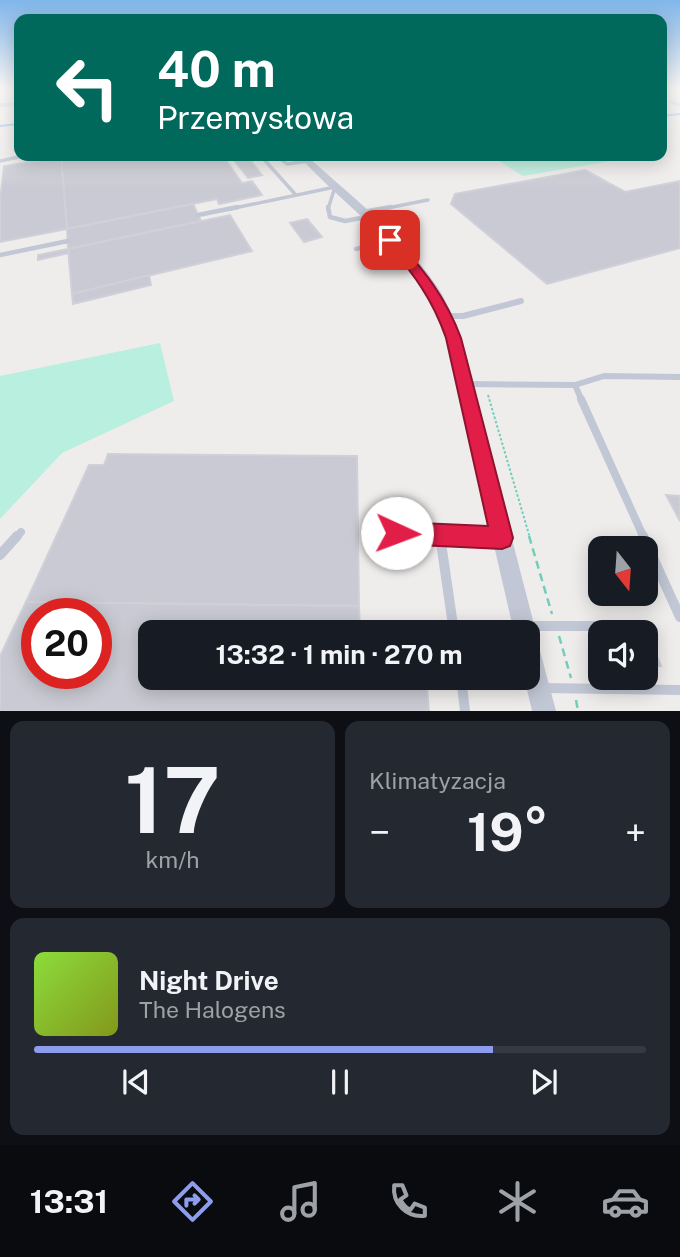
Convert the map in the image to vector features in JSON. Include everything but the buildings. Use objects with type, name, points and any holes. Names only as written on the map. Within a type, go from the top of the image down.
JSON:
[{"type":"street","points":[[309,161],[420,272],[446,316],[521,620]]},
{"type":"lane","points":[[265,161],[295,194]]},
{"type":"lane","points":[[198,215],[335,187],[327,211],[330,217],[345,221],[363,214],[428,200]]},
{"type":"lane","points":[[356,249],[390,240]]},
{"type":"lane","points":[[0,255],[68,242]]},
{"type":"lane","points":[[446,316],[463,316],[521,301]]},
{"type":"lane","points":[[464,384],[575,385],[604,376],[680,377]]},
{"type":"lane","points":[[575,385],[680,617]]},
{"type":"lane","points":[[0,555],[21,533]]},
{"type":"lane","points":[[397,533],[502,538]]},
{"type":"lane","points":[[440,535],[452,620]]},
{"type":"lane","points":[[540,631],[557,626],[588,626]]},
{"type":"lane","points":[[541,699],[574,688],[680,690]]},
{"type":"lane","points":[[463,690],[465,711]]},
{"type":"path","points":[[484,384],[547,603],[557,626],[578,711]]},
{"type":"green space","points":[[499,161],[611,161],[523,176]]},
{"type":"green space","points":[[160,343],[174,401],[62,453],[0,519],[0,376]]},
{"type":"waterway","points":[[0,126],[14,125]]},
{"type":"route","points":[[390,240],[420,272],[443,310],[453,338],[502,538],[397,533]]}]
